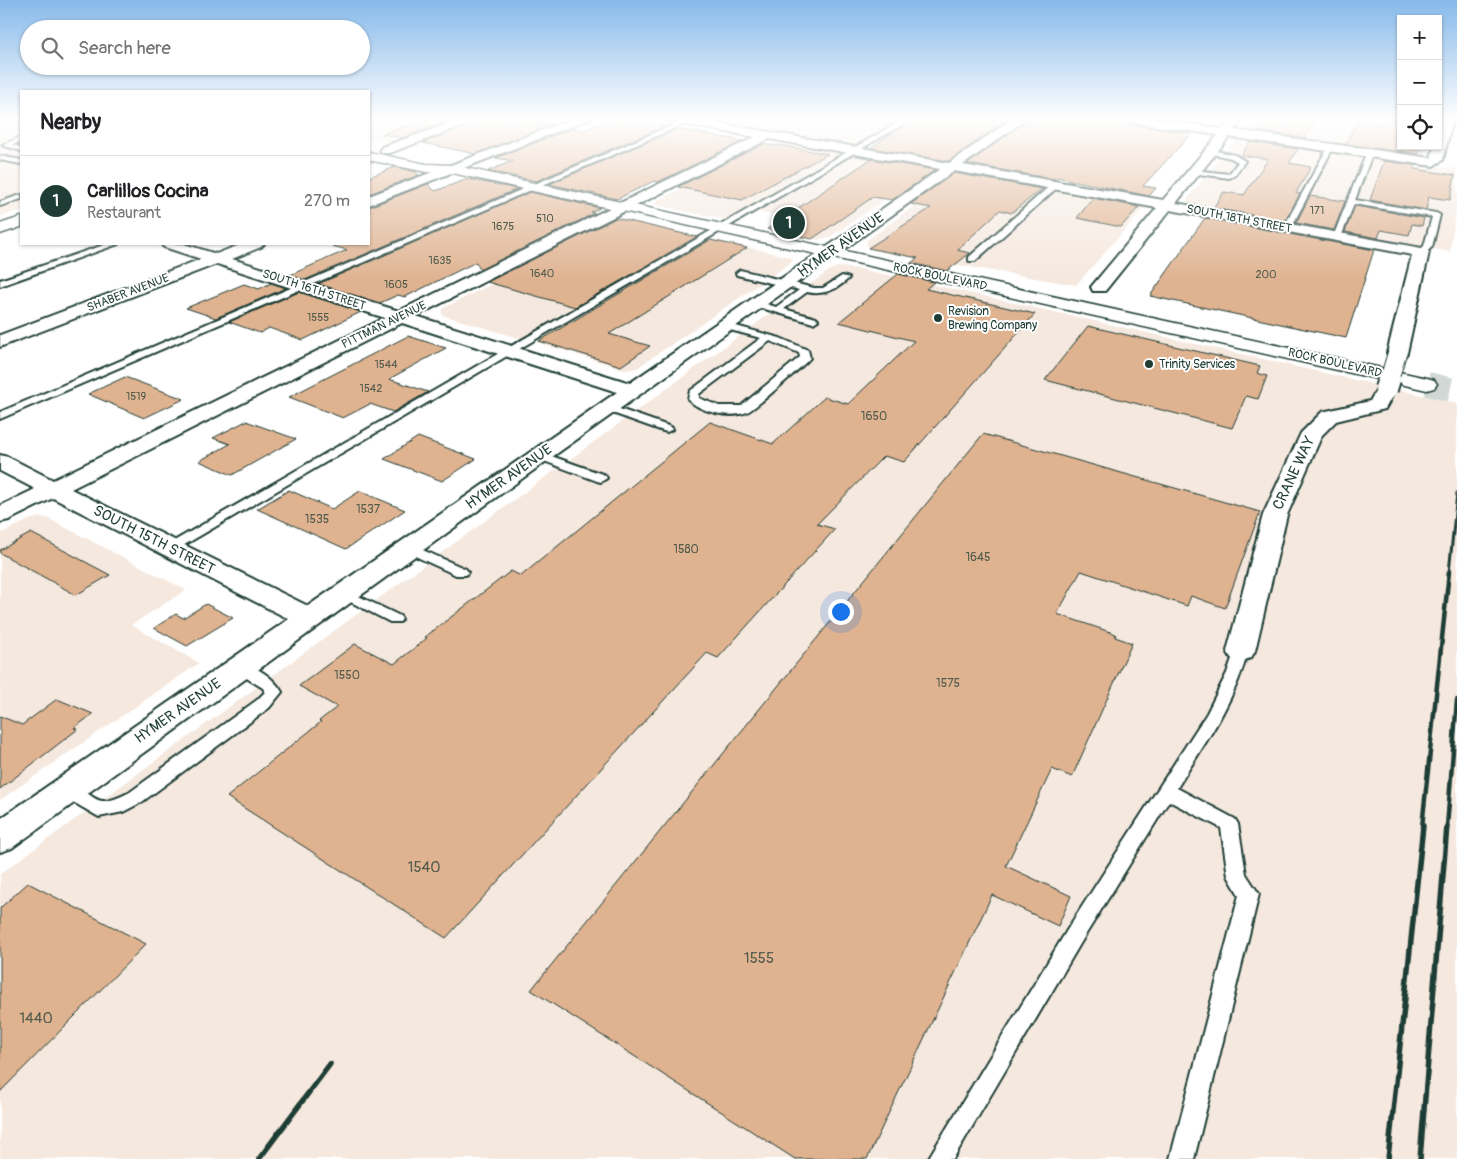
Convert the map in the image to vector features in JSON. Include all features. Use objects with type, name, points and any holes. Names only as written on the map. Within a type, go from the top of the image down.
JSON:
[{"type":"main road","name":"ROCK BOULEVARD","points":[[470,173],[1427,384]]},
{"type":"main road","points":[[2,227],[20,222]]},
{"type":"street","points":[[370,201],[441,173]]},
{"type":"street","name":"PITTMAN AVENUE","points":[[0,515],[693,173]]},
{"type":"street","name":"HYMER AVENUE","points":[[0,838],[632,390],[725,326],[767,307],[796,287],[830,254],[942,173]]},
{"type":"street","name":"SOUTH 18TH STREET","points":[[986,173],[1422,252]]},
{"type":"street","points":[[1099,287],[1193,173]]},
{"type":"street","name":"SOUTH 16TH STREET","points":[[172,245],[632,390]]},
{"type":"street","name":"SHABER AVENUE","points":[[0,342],[253,245]]},
{"type":"street","name":"CRANE WAY","points":[[1241,651],[1274,515],[1312,433],[1329,416],[1378,405],[1386,389],[1397,354],[1422,252]]},
{"type":"street","name":"SOUTH 15TH STREET","points":[[0,462],[309,618]]},
{"type":"lane","points":[[0,416],[569,173]]},
{"type":"lane","points":[[169,548],[817,173]]},
{"type":"lane","points":[[1204,173],[1229,176],[1233,173]]},
{"type":"lane","points":[[1287,228],[1317,173]]},
{"type":"lane","points":[[1337,237],[1361,173]]},
{"type":"lane","points":[[972,259],[1056,185]]},
{"type":"lane","points":[[0,204],[20,197]]},
{"type":"lane","points":[[1350,201],[1436,215],[1428,247],[1422,252]]},
{"type":"lane","points":[[0,283],[111,245]]},
{"type":"lane","points":[[740,272],[814,291],[825,290],[845,278]]},
{"type":"lane","points":[[767,307],[813,320]]},
{"type":"lane","points":[[725,326],[768,338],[797,347],[804,352],[805,358],[744,409],[732,411],[719,410],[694,399],[694,393],[768,338]]},
{"type":"lane","points":[[608,408],[667,429]]},
{"type":"lane","points":[[540,456],[601,478]]},
{"type":"lane","points":[[409,548],[461,572]]},
{"type":"lane","points":[[344,593],[395,619]]},
{"type":"lane","points":[[940,1159],[1079,928],[1214,715],[1235,673],[1241,651]]},
{"type":"lane","points":[[67,790],[99,810],[117,807],[136,797],[264,704],[274,692],[268,684],[240,667]]},
{"type":"lane","points":[[1166,791],[1229,824],[1237,876],[1248,894],[1182,1159]]},
{"type":"shaded area","points":[[0,173],[20,173],[20,210],[0,217]]},
{"type":"shaded area","points":[[712,173],[810,173],[728,220],[656,205],[656,201]]},
{"type":"shaded area","points":[[823,173],[923,173],[830,237],[817,240],[788,233],[805,221],[758,212]]},
{"type":"shaded area","points":[[1208,173],[1457,173],[1457,202],[1450,252],[1193,206],[1186,201]]},
{"type":"shaded area","points":[[967,174],[1145,207],[1076,285],[876,251],[868,248],[866,241],[956,175]]},
{"type":"shaded area","points":[[619,220],[701,237],[522,339],[442,315],[442,309]]},
{"type":"shaded area","points":[[712,239],[790,257],[793,261],[637,368],[627,370],[536,342]]},
{"type":"shaded area","points":[[837,267],[859,269],[921,282],[1457,403],[1457,1159],[0,1159],[0,874],[830,270]]},
{"type":"shaded area","points":[[40,517],[47,518],[186,590],[131,625],[199,663],[0,800],[0,534],[29,520]]},
{"type":"building","points":[[379,173],[417,173],[419,175],[370,194],[370,177]]},
{"type":"building","points":[[498,173],[555,173],[536,181]]},
{"type":"building","points":[[575,173],[676,173],[658,182],[654,181],[617,199],[549,184]]},
{"type":"building","points":[[706,173],[792,173],[742,200],[678,187]]},
{"type":"building","points":[[850,173],[931,173],[892,200],[873,197],[812,239],[767,229]]},
{"type":"building","points":[[954,173],[1042,189],[1011,213],[1000,210],[957,250],[970,253],[947,271],[911,263],[918,258],[868,248],[931,208],[911,204]]},
{"type":"building","points":[[1020,173],[1155,173],[1143,186],[1156,188],[1149,196],[1056,177],[1054,179]]},
{"type":"building","points":[[1259,173],[1307,173],[1296,193],[1300,194],[1285,221],[1213,208],[1224,192],[1244,195]]},
{"type":"building","points":[[1380,173],[1442,173],[1455,175],[1450,200],[1429,197],[1426,210],[1370,200]]},
{"type":"building","points":[[468,179],[517,189],[305,280],[290,275],[347,250],[332,246],[370,245],[370,207],[428,184],[435,191]]},
{"type":"building","points":[[530,192],[600,208],[591,212],[595,213],[480,270],[476,262],[405,297],[398,295],[380,303],[318,284]]},
{"type":"building","points":[[1310,196],[1345,201],[1334,230],[1296,223]]},
{"type":"building","points":[[1093,198],[1139,207],[1121,227],[1077,218]]},
{"type":"building","points":[[1355,206],[1424,218],[1422,226],[1412,224],[1409,235],[1381,230],[1378,238],[1345,232]]},
{"type":"building","points":[[616,218],[697,237],[575,307],[487,282]]},
{"type":"building","points":[[1205,218],[1374,250],[1346,338],[1150,296]]},
{"type":"building","points":[[710,240],[747,248],[609,334],[650,346],[621,366],[539,341]]},
{"type":"building","points":[[898,274],[934,282],[926,289],[1035,314],[904,462],[884,456],[817,524],[835,529],[718,658],[707,653],[446,938],[227,797],[337,707],[299,686],[355,644],[394,664],[427,638],[425,637],[511,571],[521,576],[710,422],[773,444],[825,397],[848,404],[914,341],[839,322]]},
{"type":"building","points":[[271,283],[286,288],[216,318],[186,308],[244,284],[259,289]]},
{"type":"building","points":[[299,292],[361,312],[303,340],[269,328],[260,333],[229,322]]},
{"type":"building","points":[[1088,326],[1260,366],[1257,373],[1267,376],[1258,399],[1246,396],[1232,428],[1045,380]]},
{"type":"building","points":[[408,336],[446,348],[389,379],[428,392],[393,412],[370,404],[343,418],[289,397]]},
{"type":"building","points":[[125,377],[184,399],[144,418],[88,394]]},
{"type":"building","points":[[246,421],[296,439],[232,475],[199,461],[230,444],[213,438]]},
{"type":"building","points":[[983,434],[1260,512],[1225,608],[1191,596],[1187,606],[1081,571],[1057,614],[1116,634],[1115,637],[1132,643],[1072,777],[1052,769],[1006,866],[1071,896],[1058,926],[992,895],[867,1159],[795,1159],[531,990]]},
{"type":"building","points":[[418,437],[476,459],[442,481],[384,459]]},
{"type":"building","points":[[289,490],[332,509],[360,491],[405,510],[346,549],[257,509]]},
{"type":"building","points":[[31,533],[110,575],[76,595],[0,553],[0,550]]},
{"type":"building","points":[[206,604],[233,618],[187,646],[154,628],[176,614],[183,618]]},
{"type":"building","points":[[57,699],[93,714],[74,728],[78,729],[0,789],[0,716],[22,725]]},
{"type":"building","points":[[28,883],[146,944],[0,1092],[0,908]]},
{"type":"tunnel","points":[[1427,384],[1457,391]]},
{"type":"railway","points":[[1449,573],[1457,493]]},
{"type":"railway","points":[[1422,827],[1449,572]]},
{"type":"railway","points":[[1447,827],[1457,700]]},
{"type":"railway","points":[[1388,1159],[1423,826]]},
{"type":"railway","points":[[1420,1159],[1447,826]]},
{"type":"railway","points":[[259,1159],[330,1064]]},
{"type":"place","name":"Carlillos Cocina","points":[[789,223]]},
{"type":"place","name":"Revision Brewing Company","points":[[938,318]]},
{"type":"place","name":"Trinity Services","points":[[1149,364]]}]
